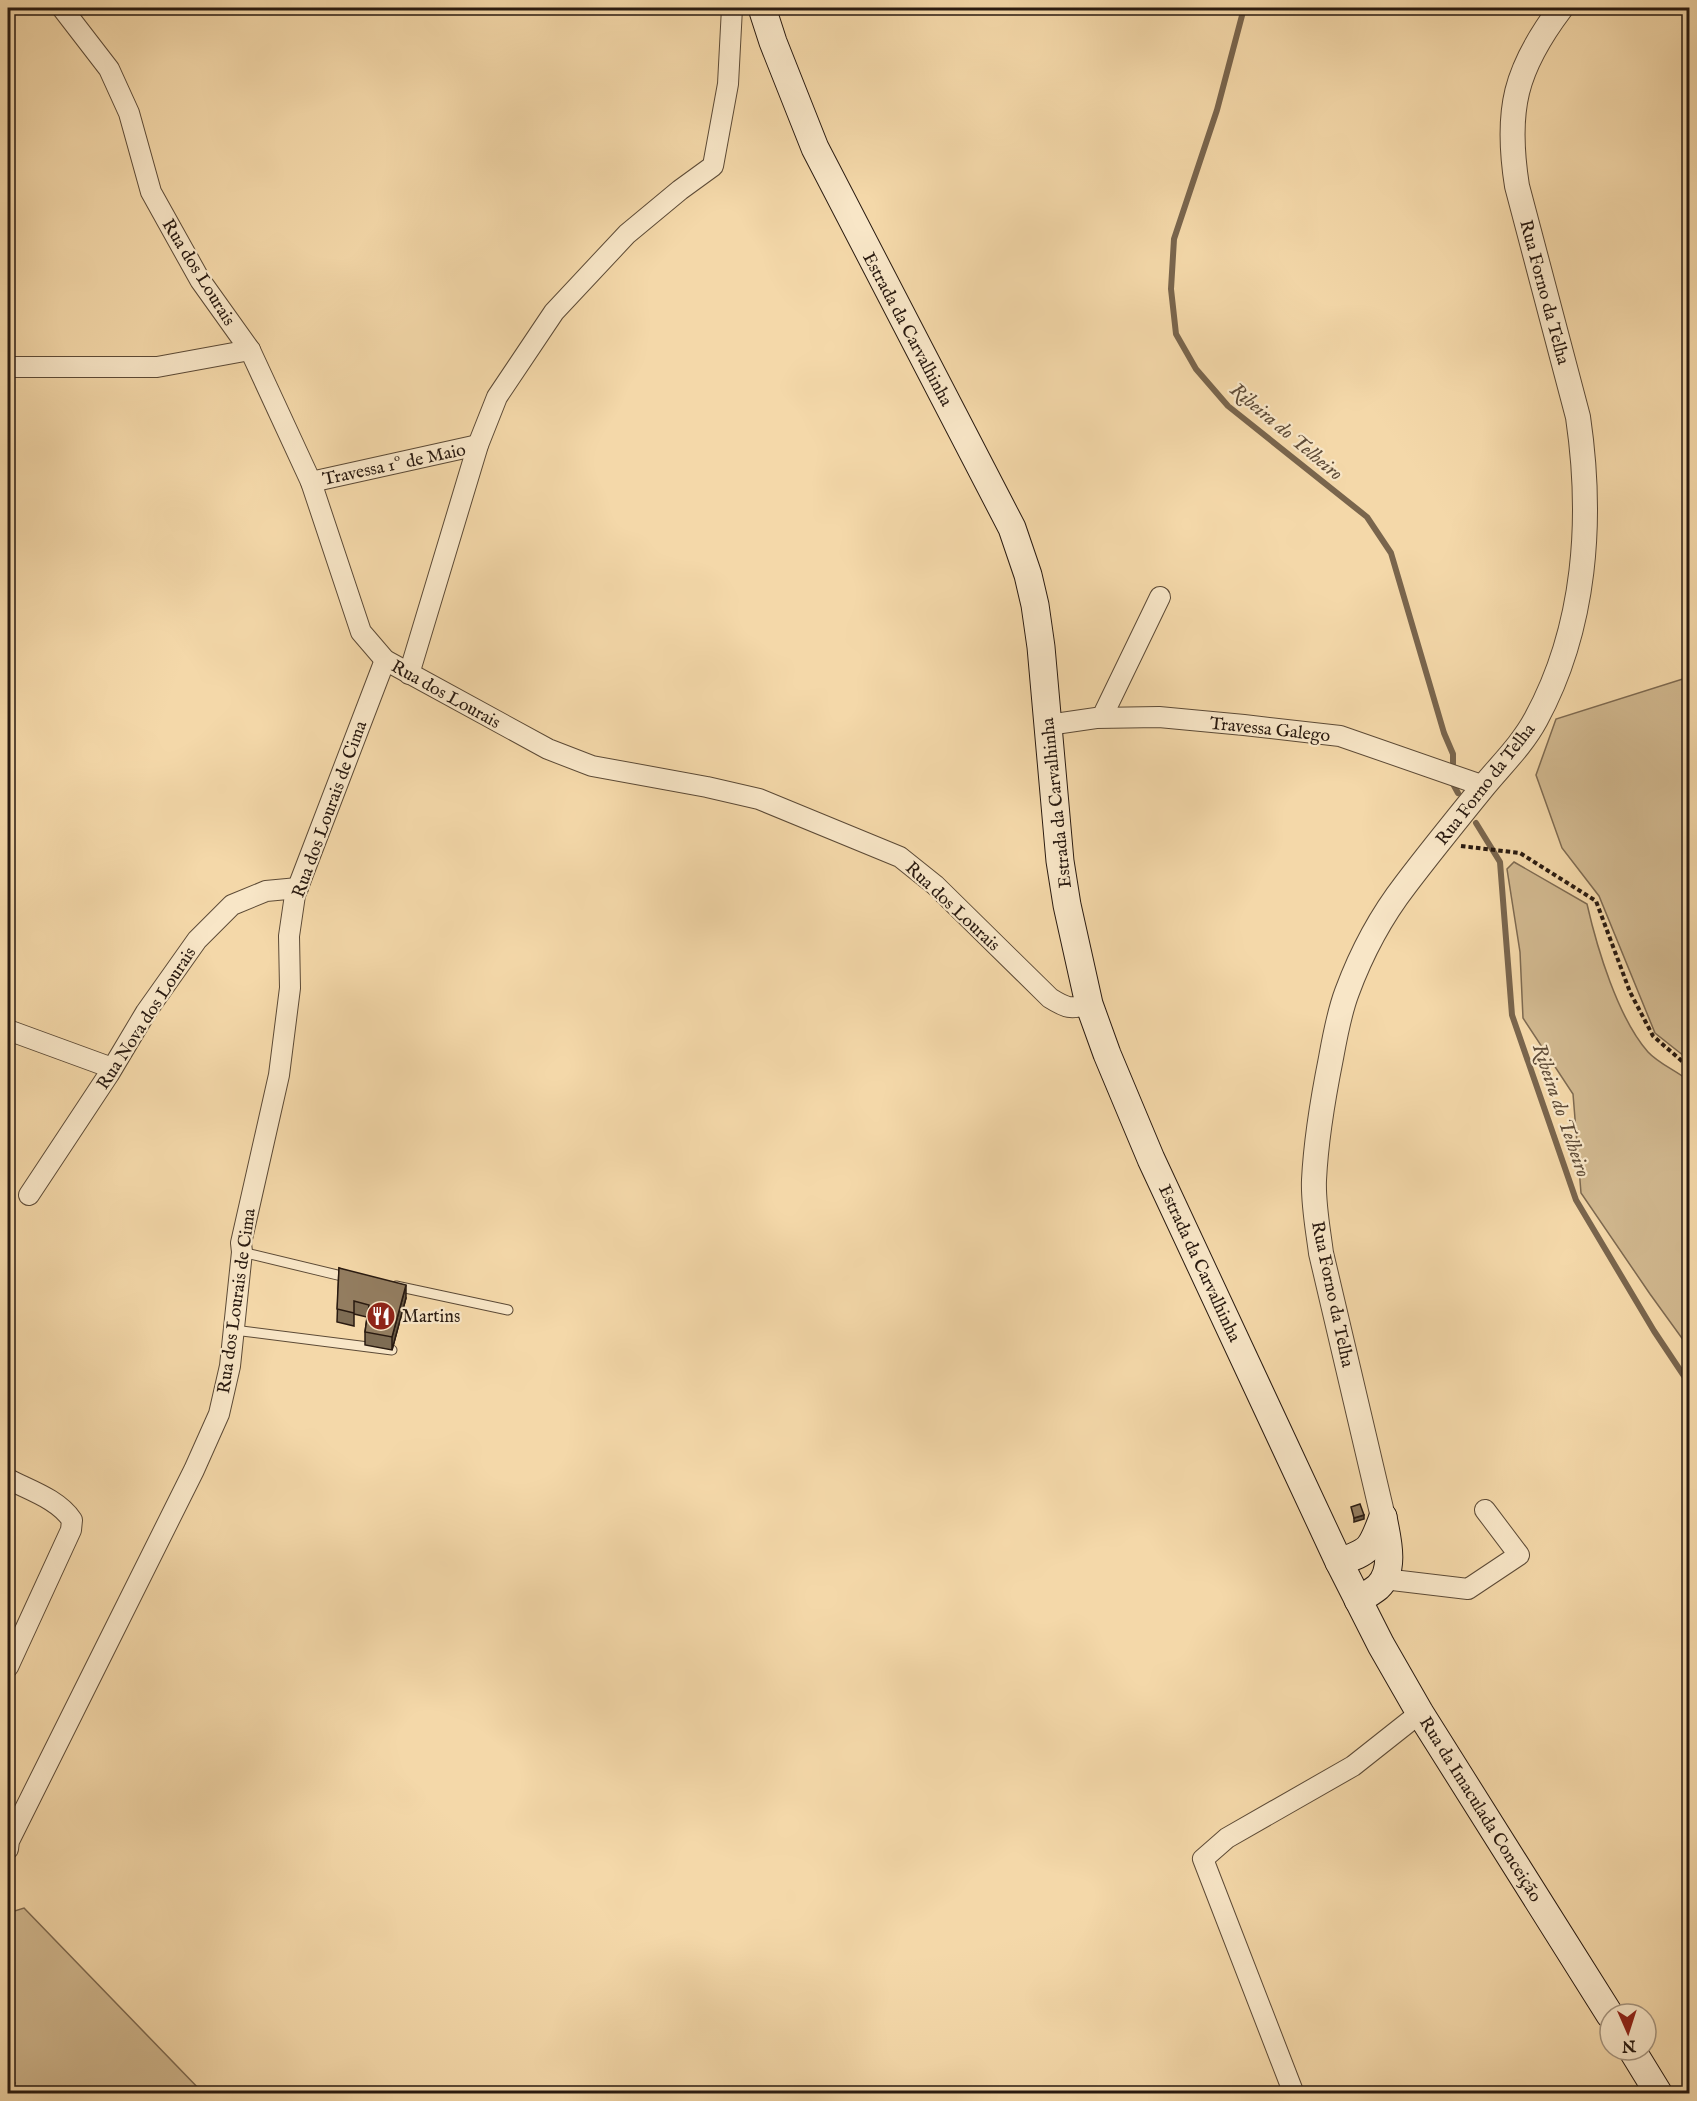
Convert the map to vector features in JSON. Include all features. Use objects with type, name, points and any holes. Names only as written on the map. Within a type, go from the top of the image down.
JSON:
[{"type":"main road","name":"Estrada da Carvalhinha","points":[[762,8],[815,148],[1012,528],[1021,550],[1035,605],[1065,894],[1089,1005],[1151,1159],[1351,1558],[1358,1600]]},
{"type":"main road","points":[[1351,1558],[1373,1542],[1383,1517]]},
{"type":"main road","name":"Rua Forno da Telha","points":[[1383,1517],[1388,1556],[1385,1576]]},
{"type":"main road","points":[[1351,1558],[1370,1553],[1376,1556],[1381,1560],[1385,1576],[1380,1585],[1358,1600]]},
{"type":"main road","name":"Rua da Imaculada Conceição","points":[[1358,1600],[1420,1713],[1602,2002]]},
{"type":"main road","points":[[1639,2062],[1659,2094]]},
{"type":"street","name":"Rua dos Lourais","points":[[62,8],[109,69],[129,112],[151,192],[200,280],[250,350],[311,482],[361,632],[385,660],[548,749],[592,766],[706,787],[759,800],[900,857],[935,885],[1050,998],[1063,1006],[1074,1009],[1089,1005]]},
{"type":"street","points":[[409,674],[478,446],[497,397],[554,312],[627,234],[713,166],[728,84],[732,8]]},
{"type":"street","name":"Rua Forno da Telha","points":[[1383,1517],[1321,1253],[1314,1182],[1325,1090],[1346,993],[1365,951],[1404,886],[1524,739],[1551,687],[1565,651],[1576,608],[1583,559],[1584,454],[1578,417],[1517,186],[1512,154],[1515,98],[1522,74],[1538,39],[1561,8]]},
{"type":"street","points":[[8,367],[157,368],[250,350]]},
{"type":"street","name":"Travessa 1º de Maio","points":[[311,482],[478,446]]},
{"type":"street","points":[[1102,717],[1160,597]]},
{"type":"street","name":"Rua dos Lourais de Cima","points":[[8,1843],[215,1424],[230,1366],[241,1243],[279,1075],[291,988],[289,936],[298,888],[385,660]]},
{"type":"street","name":"Travessa Galego","points":[[1048,725],[1102,717],[1159,717],[1340,736],[1484,786]]},
{"type":"street","name":"Rua Nova dos Lourais","points":[[29,1195],[146,1012],[197,940],[232,905],[266,891],[298,888]]},
{"type":"street","points":[[8,1030],[112,1068]]},
{"type":"street","points":[[8,1479],[57,1505],[67,1512],[72,1520],[71,1530],[8,1667]]},
{"type":"street","points":[[1385,1576],[1468,1589],[1519,1556],[1485,1510]]},
{"type":"street","points":[[1293,2094],[1203,1858],[1227,1838],[1353,1766],[1420,1713]]},
{"type":"lane","points":[[242,1252],[358,1280]]},
{"type":"lane","points":[[391,1286],[508,1310]]},
{"type":"lane","points":[[234,1329],[392,1350]]},
{"type":"path","points":[[1438,843],[1520,853],[1596,901],[1630,992],[1653,1036],[1689,1068]]},
{"type":"path","points":[[8,2074],[20,2094]]},
{"type":"shaded area","points":[[1690,677],[1689,1060],[1655,1033],[1599,896],[1562,848],[1536,775],[1556,719]]},
{"type":"shaded area","points":[[1514,862],[1587,904],[1610,982],[1627,1021],[1648,1052],[1689,1081],[1689,1348],[1581,1193],[1573,1094],[1523,1018],[1520,952],[1507,869]]},
{"type":"shaded area","points":[[24,1908],[203,2093],[8,2093],[8,1913]]},
{"type":"building","name":"Martins","points":[[339,1268],[406,1285],[392,1337],[365,1332],[369,1305],[354,1301],[354,1313],[337,1309]]},
{"type":"building","points":[[1360,1504],[1364,1515],[1354,1518],[1351,1507]]},
{"type":"building","points":[[400,2087],[424,2094],[398,2094]]},
{"type":"waterway","name":"Ribeira do Telheiro","points":[[1244,8],[1217,110],[1174,239],[1171,289],[1176,334],[1196,369],[1228,406],[1367,517],[1391,553],[1444,733],[1453,754],[1453,764]]},
{"type":"waterway","name":"Ribeira do Telheiro","points":[[1452,782],[1458,793]]},
{"type":"waterway","name":"Ribeira do Telheiro","points":[[1476,823],[1500,862],[1512,1015],[1576,1200],[1654,1331],[1690,1385]]},
{"type":"place","name":"Martins","points":[[381,1316]]}]
